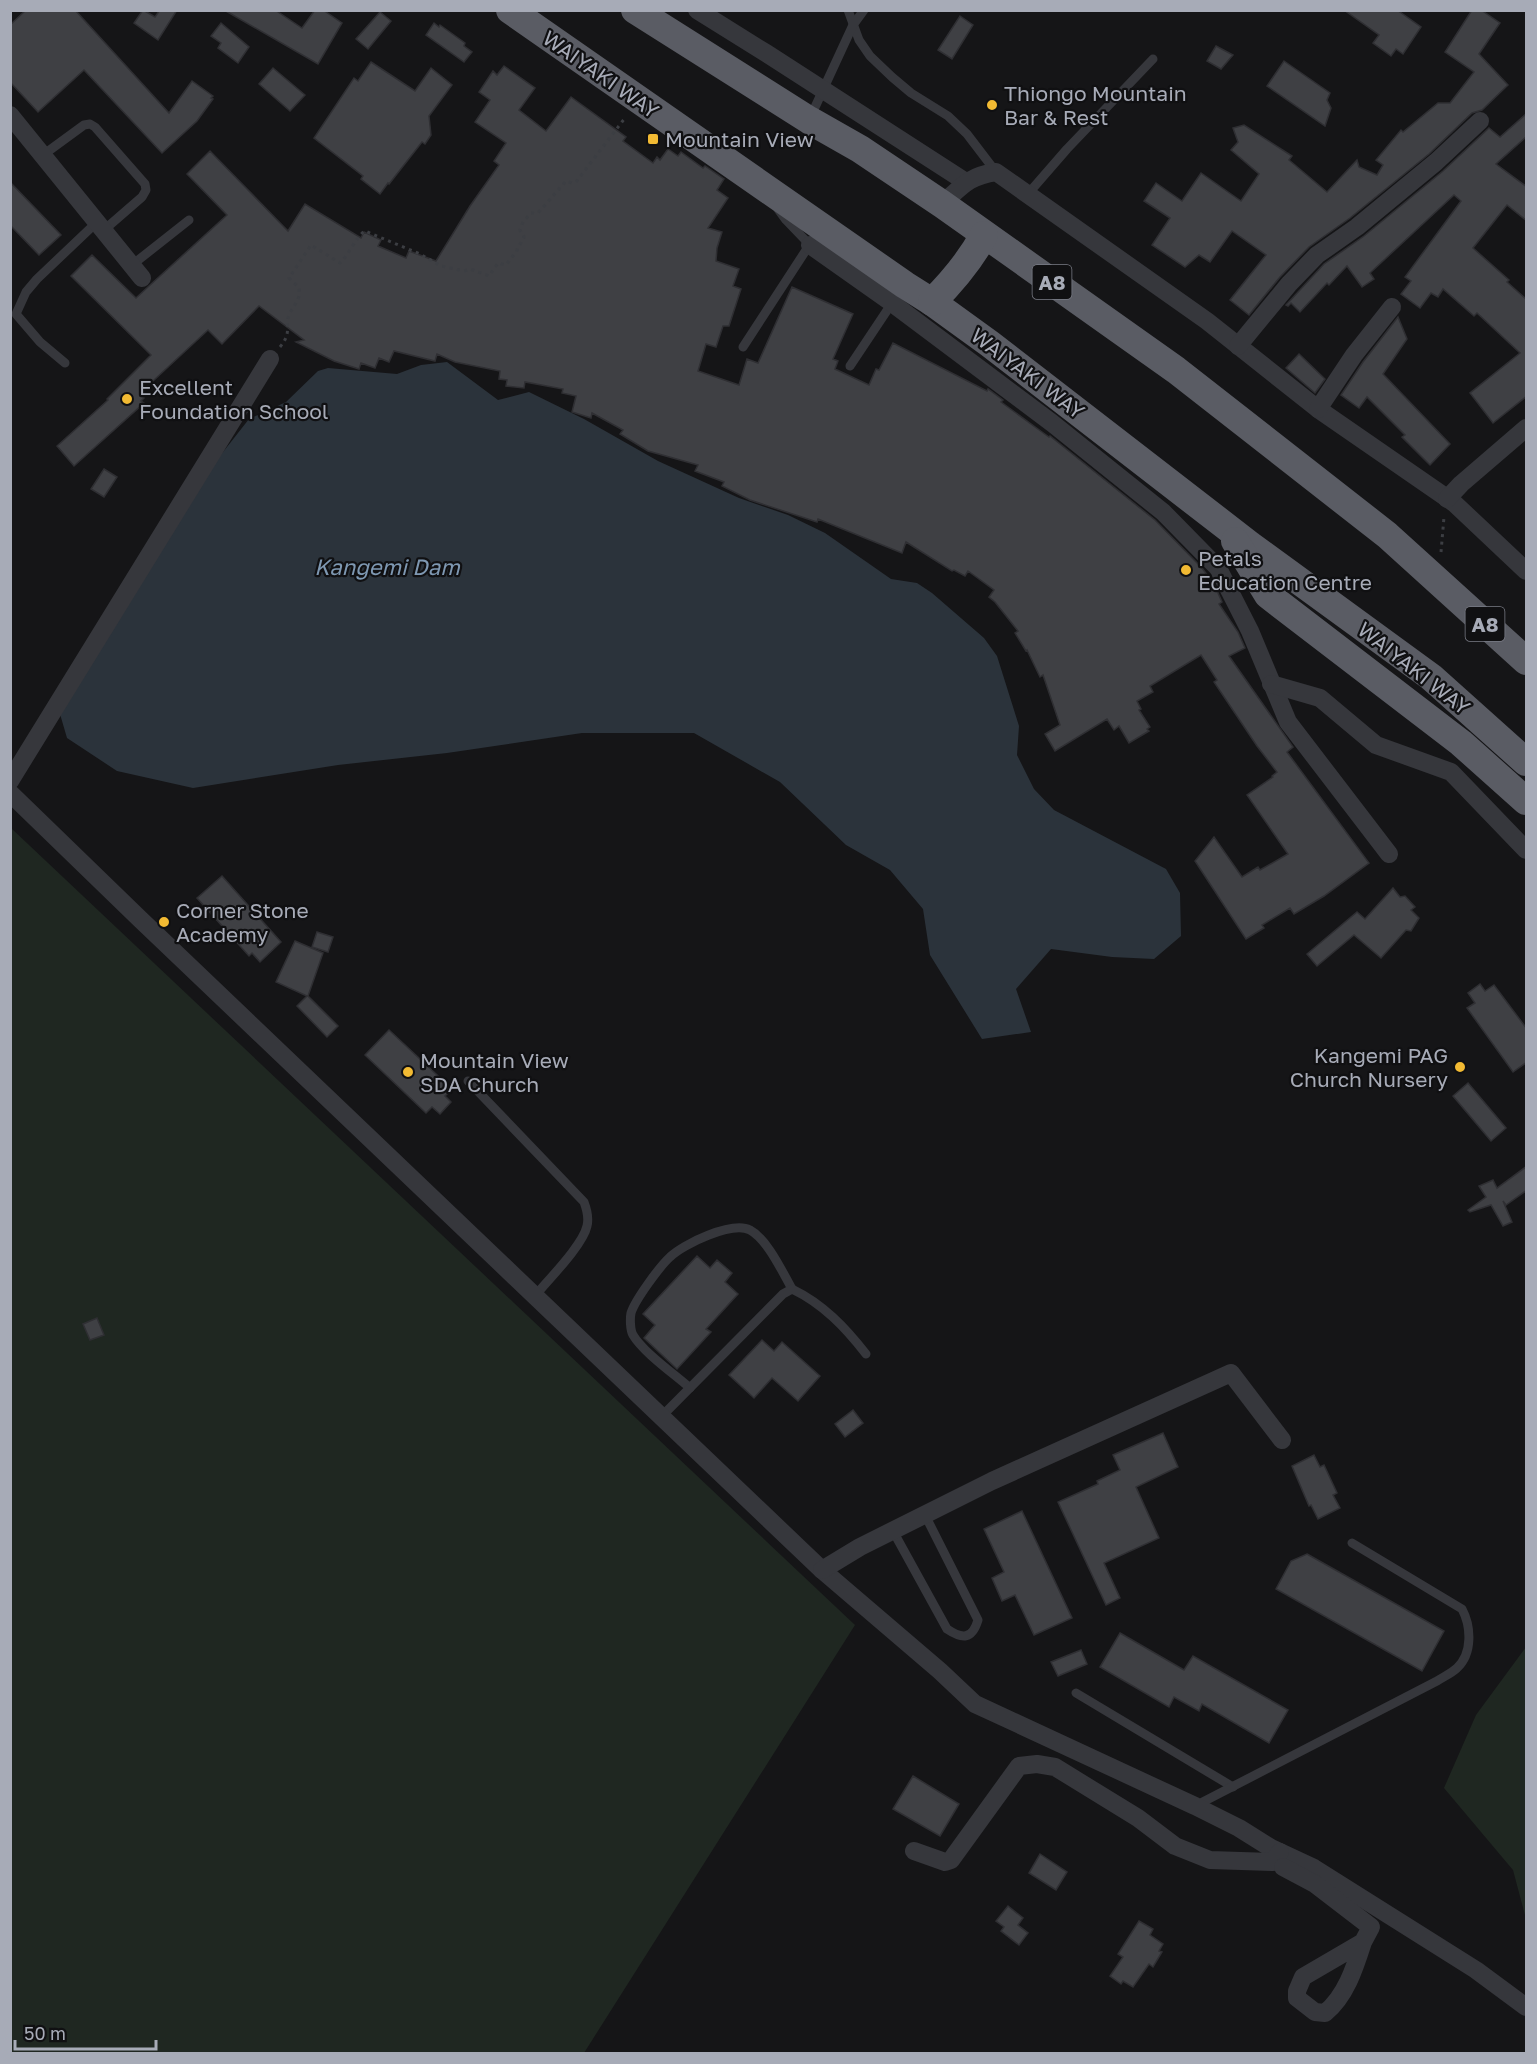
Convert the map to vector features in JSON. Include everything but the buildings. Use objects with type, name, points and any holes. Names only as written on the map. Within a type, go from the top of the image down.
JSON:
[{"type":"highway","name":"WAIYAKI WAY","points":[[510,10],[761,185],[816,236],[898,294],[932,302],[1227,527],[1431,677],[1527,762]]},
{"type":"highway","name":"A8","points":[[648,14],[942,204],[1176,370],[1387,535],[1527,661]]},
{"type":"highway","points":[[932,302],[960,273],[984,235]]},
{"type":"highway","points":[[1227,527],[1268,595],[1461,743],[1527,801]]},
{"type":"street","points":[[697,10],[966,182]]},
{"type":"street","points":[[10,115],[137,271]]},
{"type":"street","points":[[1238,346],[1289,284],[1317,255],[1357,227],[1436,162],[1480,121]]},
{"type":"street","points":[[942,204],[966,182],[979,174],[996,172],[1207,321],[1318,409],[1454,503],[1527,571]]},
{"type":"street","points":[[898,294],[1163,512],[1218,568],[1250,630],[1288,722],[1389,854]]},
{"type":"street","points":[[1318,409],[1354,355],[1392,308]]},
{"type":"street","points":[[10,781],[270,359]]},
{"type":"street","points":[[1447,499],[1469,477],[1527,428]]},
{"type":"street","points":[[1271,684],[1320,698],[1376,745],[1451,772],[1527,850]]},
{"type":"street","points":[[10,793],[822,1570],[975,1704],[1239,1828],[1371,1927],[1363,1942]]},
{"type":"street","points":[[822,1570],[860,1547],[992,1481],[1231,1373],[1282,1440]]},
{"type":"street","points":[[914,1851],[945,1862],[951,1860],[1019,1766],[1037,1764],[1055,1767],[1138,1818],[1175,1846],[1210,1860],[1277,1857],[1314,1868],[1466,1964],[1527,2007]]},
{"type":"lane","points":[[848,10],[859,40],[870,56],[911,93],[948,116],[967,134],[996,172]]},
{"type":"lane","points":[[809,120],[853,26],[864,10]]},
{"type":"lane","points":[[1027,195],[1066,149],[1153,59]]},
{"type":"lane","points":[[43,155],[84,124],[90,124],[145,184],[146,190],[142,197],[100,226],[37,279],[26,292],[16,314],[40,342],[65,363]]},
{"type":"lane","points":[[137,271],[189,220]]},
{"type":"lane","points":[[743,347],[816,236]]},
{"type":"lane","points":[[850,366],[898,294]]},
{"type":"lane","points":[[468,1081],[584,1202],[588,1215],[587,1228],[579,1242],[535,1296]]},
{"type":"lane","points":[[690,1388],[651,1355],[632,1334],[630,1314],[638,1298],[671,1256],[709,1234],[730,1228],[748,1229],[760,1238],[792,1289],[812,1299],[830,1314],[847,1330],[866,1354]]},
{"type":"lane","points":[[662,1417],[783,1294],[792,1289]]},
{"type":"lane","points":[[893,1531],[947,1629],[957,1636],[964,1637],[971,1634],[978,1620],[924,1515]]},
{"type":"lane","points":[[1196,1806],[1437,1681],[1457,1669],[1464,1659],[1470,1641],[1467,1618],[1462,1609],[1352,1543]]},
{"type":"lane","points":[[1076,1693],[1233,1787]]},
{"type":"path","points":[[270,359],[287,336],[289,317],[297,303],[300,291],[289,278],[310,246],[317,247],[340,263],[355,246],[360,234],[365,231],[420,254],[441,266],[464,271],[470,268],[489,276],[498,263],[506,265],[516,252],[524,237],[520,230],[527,216],[540,211],[566,181],[576,182],[638,99]]},
{"type":"path","points":[[1444,587],[1440,547],[1447,499]]},
{"type":"shaded area","points":[[11,828],[855,1625],[584,2053],[11,2053]]},
{"type":"shaded area","points":[[1526,1647],[1526,1919],[1513,1870],[1444,1788],[1476,1715]]},
{"type":"water","name":"Kangemi Dam","points":[[447,362],[498,400],[529,392],[584,419],[658,461],[739,498],[788,515],[825,533],[891,579],[917,583],[932,593],[984,638],[997,656],[1019,726],[1017,755],[1034,789],[1054,810],[1166,869],[1180,893],[1181,936],[1154,959],[1112,957],[1051,949],[1016,989],[1031,1032],[982,1039],[930,955],[923,909],[890,870],[846,845],[780,782],[694,733],[582,733],[447,753],[338,765],[193,788],[117,771],[67,738],[60,714],[190,494],[249,419],[286,402],[318,371],[328,368],[397,374],[421,365]]},
{"type":"place","name":"Thiongo Mountain Bar & Rest","points":[[992,105]]},
{"type":"place","name":"Mountain View","points":[[653,139]]},
{"type":"place","name":"Excellent Foundation School","points":[[127,399]]},
{"type":"place","name":"Petals Education Centre","points":[[1186,570]]},
{"type":"place","name":"Corner Stone Academy","points":[[164,922]]},
{"type":"place","name":"Kangemi PAG Church Nursery","points":[[1460,1067]]},
{"type":"place","name":"Mountain View SDA Church","points":[[408,1072]]}]
